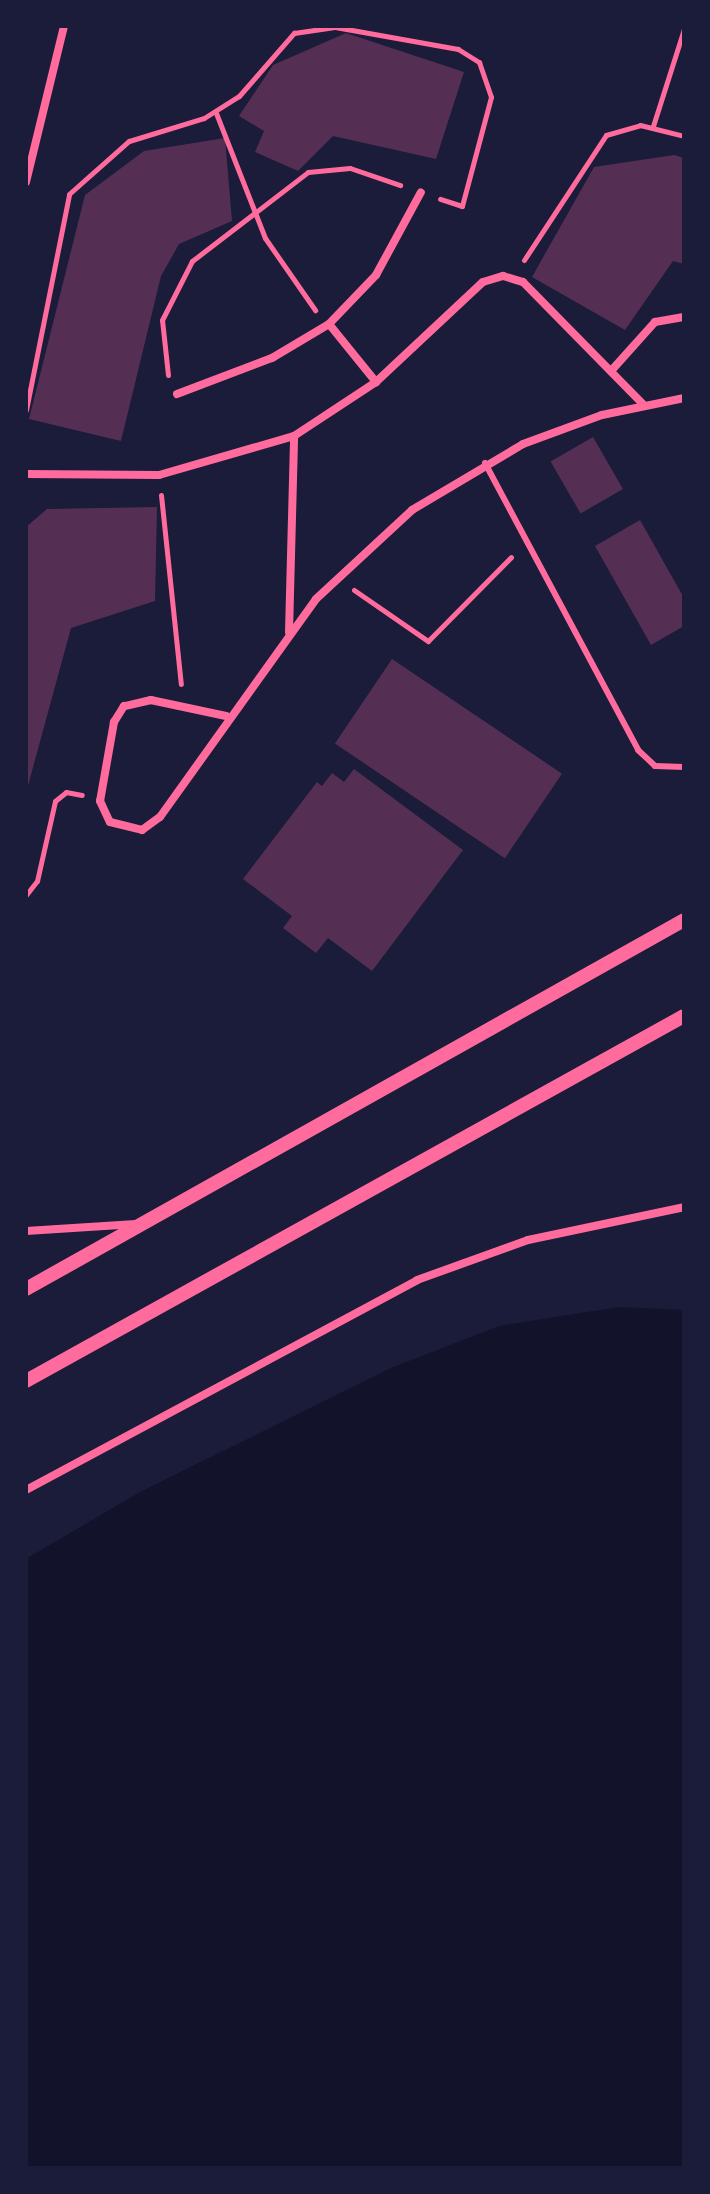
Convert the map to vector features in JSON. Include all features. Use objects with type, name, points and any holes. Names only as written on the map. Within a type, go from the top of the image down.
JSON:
[{"type":"street","points":[[26,182],[64,26]]},
{"type":"street","points":[[177,394],[251,368],[329,324],[382,266],[421,192]]},
{"type":"street","points":[[26,474],[159,475],[294,436],[376,382],[483,282],[513,278],[643,404]]},
{"type":"street","points":[[611,371],[655,322],[684,317]]},
{"type":"street","points":[[329,324],[376,382]]},
{"type":"street","points":[[226,716],[142,700],[118,713],[100,801],[120,828],[152,825],[226,716],[289,633],[338,576],[412,510],[485,463],[643,404],[684,398]]},
{"type":"street","points":[[289,633],[294,436]]},
{"type":"street","points":[[26,1289],[684,920]]},
{"type":"street","points":[[26,1381],[684,1016]]},
{"type":"street","points":[[26,1490],[417,1280],[528,1240],[684,1207]]},
{"type":"street","points":[[26,1231],[144,1223]]},
{"type":"lane","points":[[485,463],[638,750],[655,766],[684,767]]},
{"type":"path","points":[[26,410],[69,194],[129,141],[216,113],[294,33],[321,26],[361,29],[465,52],[488,77],[491,97],[462,206],[335,166],[308,172],[192,261],[167,299],[160,339],[177,394]]},
{"type":"path","points":[[653,126],[684,29]]},
{"type":"path","points":[[216,113],[254,213],[278,262],[329,324]]},
{"type":"path","points":[[513,278],[596,143],[617,129],[653,126],[684,136]]},
{"type":"path","points":[[159,475],[184,707]]},
{"type":"path","points":[[338,576],[428,641],[526,540]]},
{"type":"path","points":[[26,895],[37,881],[59,796],[100,801]]},
{"type":"shaded area","points":[[619,1307],[684,1310],[684,2168],[26,2168],[26,1559],[140,1492],[391,1368],[499,1326]]},
{"type":"building","points":[[346,33],[464,72],[436,159],[333,136],[298,171],[255,152],[264,131],[239,116],[273,65]]},
{"type":"building","points":[[225,138],[232,221],[179,244],[161,276],[121,441],[29,419],[85,195],[144,151]]},
{"type":"building","points":[[674,155],[684,158],[684,264],[673,261],[625,330],[532,277],[594,167]]},
{"type":"building","points":[[593,437],[623,489],[581,513],[551,462]]},
{"type":"building","points":[[157,507],[155,601],[71,628],[26,793],[26,527],[47,509]]},
{"type":"building","points":[[640,520],[684,598],[684,626],[651,645],[595,546]]},
{"type":"building","points":[[392,659],[562,774],[505,858],[335,744]]},
{"type":"building","points":[[354,769],[463,850],[372,971],[328,938],[316,953],[283,928],[292,916],[243,879],[317,782],[322,786],[332,773],[344,782]]}]
